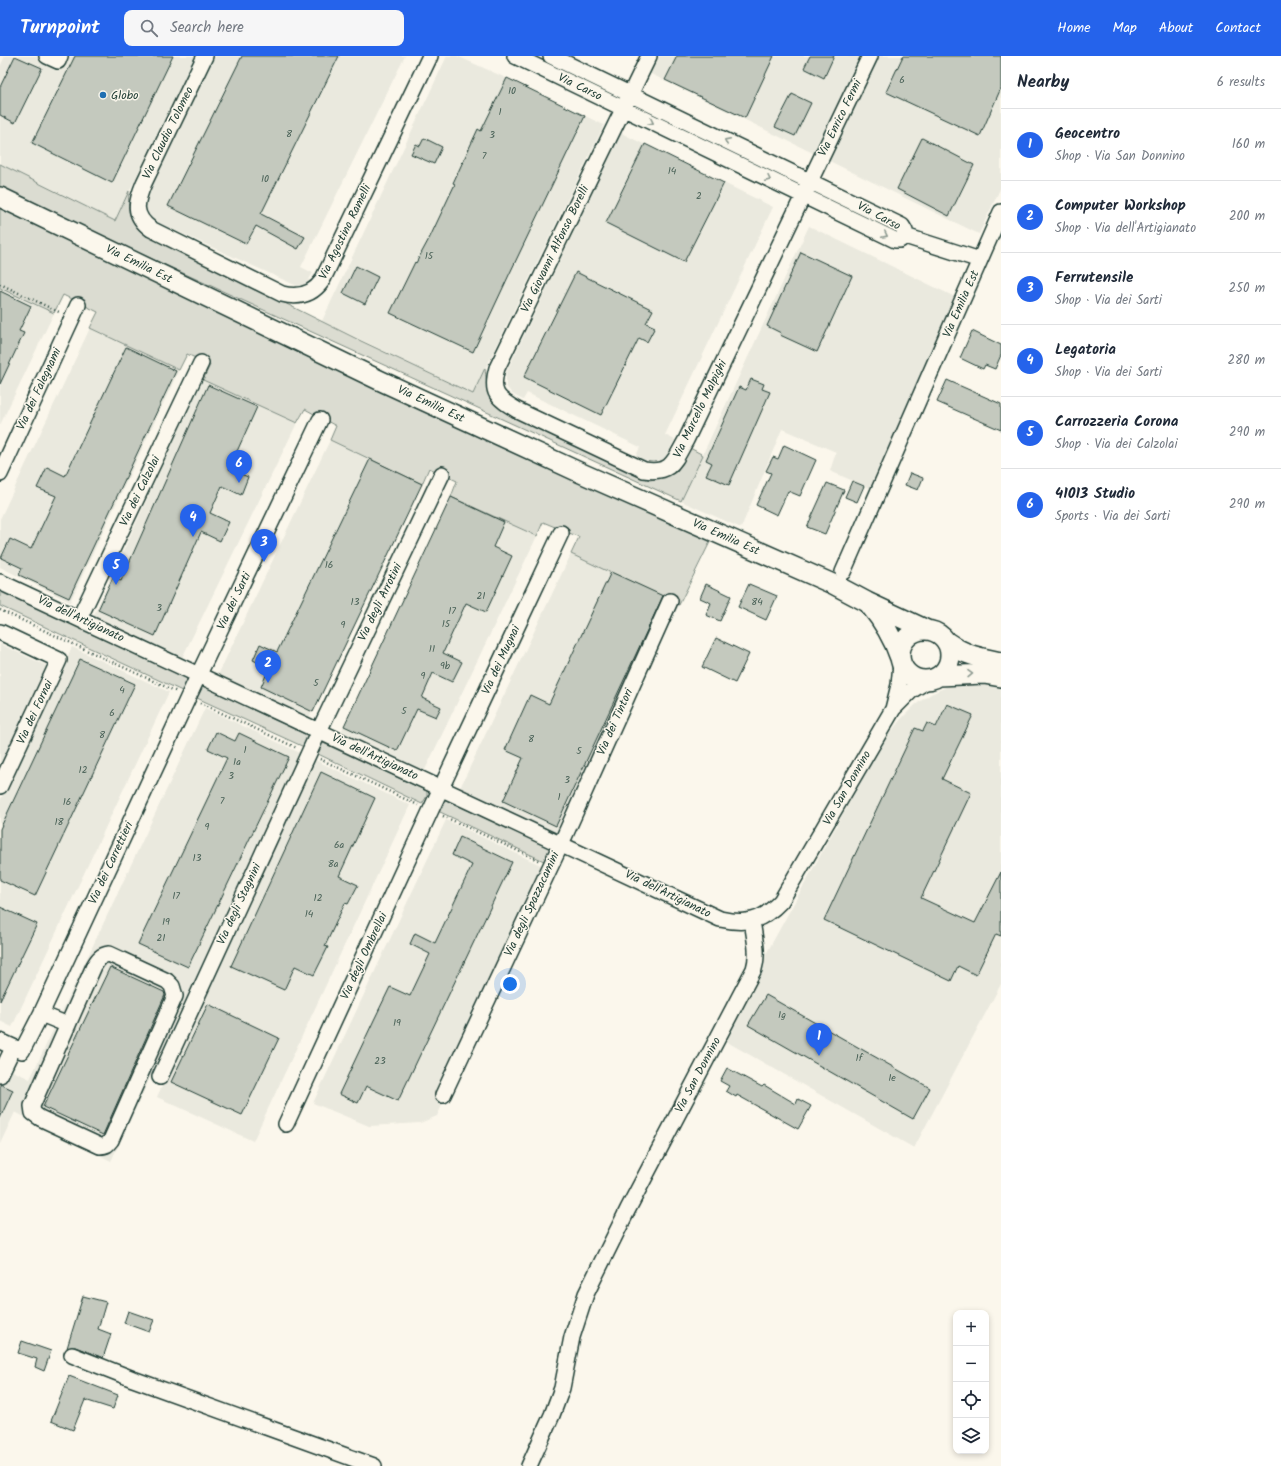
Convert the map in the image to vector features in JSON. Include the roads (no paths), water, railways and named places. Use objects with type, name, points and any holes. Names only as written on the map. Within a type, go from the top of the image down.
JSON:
[{"type":"main road","name":"Via Emilia Est","points":[[0,197],[378,380],[581,473],[835,585],[867,602],[927,630],[938,633],[947,642],[967,654],[1001,662]]},
{"type":"main road","name":"Via Emilia Est","points":[[867,602],[892,637],[901,661],[910,675],[916,678],[984,674],[1001,677]]},
{"type":"main road","points":[[901,661],[900,650],[906,637],[920,630],[927,630]]},
{"type":"main road","points":[[934,677],[946,668],[950,658],[947,642]]},
{"type":"street","points":[[47,56],[58,61],[60,56]]},
{"type":"street","name":"Via Claudio Tolomeo","points":[[137,212],[138,202],[144,183],[205,56]]},
{"type":"street","name":"Via Agostino Ramelli","points":[[137,212],[143,223],[151,229],[282,294],[297,296],[311,292],[318,287],[322,281],[430,56]]},
{"type":"street","name":"Via Carso","points":[[515,56],[895,240],[900,240],[905,236],[905,231],[902,226],[551,56]]},
{"type":"street","points":[[624,108],[649,56]]},
{"type":"street","name":"Via Enrico Fermi","points":[[810,181],[870,56]]},
{"type":"street","name":"Via Giovanni Alfonso Borelli","points":[[495,392],[494,379],[497,368],[624,108]]},
{"type":"street","points":[[803,196],[810,181]]},
{"type":"street","name":"Via Marcello Malpighi","points":[[495,392],[501,400],[518,410],[644,470],[660,471],[666,469],[673,463],[686,440],[803,196]]},
{"type":"street","name":"Via Emilia Est","points":[[843,572],[1001,212]]},
{"type":"street","points":[[905,236],[980,260]]},
{"type":"street","name":"Via dei Falegnami","points":[[0,474],[75,312]]},
{"type":"street","name":"Via dei Calzolai","points":[[79,619],[201,363]]},
{"type":"street","name":"Via dei Sarti","points":[[199,674],[320,420]]},
{"type":"street","name":"Via degli Arrotini","points":[[319,731],[442,474]]},
{"type":"street","name":"Via dei Mugnai","points":[[441,788],[561,533]]},
{"type":"street","name":"Via dell'Artigianato","points":[[0,582],[720,919],[737,922],[752,920]]},
{"type":"street","name":"Via dei Tintori","points":[[561,844],[670,601]]},
{"type":"street","name":"Via dei Fornai","points":[[0,632],[59,660],[0,786]]},
{"type":"street","name":"Via San Donnino","points":[[893,709],[899,685],[901,661]]},
{"type":"street","name":"Via dei Carrettieri","points":[[0,1075],[12,1047],[41,1014],[199,674]]},
{"type":"street","name":"Via San Donnino","points":[[529,1466],[552,1415],[562,1388],[572,1337],[586,1294],[628,1209],[754,969],[757,959],[757,952],[752,920],[771,911],[781,901],[893,709],[911,691],[934,677]]},
{"type":"street","name":"Via degli Stagnini","points":[[160,1077],[319,731]]},
{"type":"street","name":"Via degli Ombrellai","points":[[286,1124],[441,788]]},
{"type":"street","name":"Via degli Spazzacamini","points":[[443,1095],[561,844]]},
{"type":"street","points":[[109,954],[167,981],[172,986],[174,991],[175,996],[111,1140],[104,1146],[100,1146],[40,1118],[33,1113],[32,1110],[35,1096],[68,1025],[94,966],[98,959],[103,955],[109,954]]},
{"type":"street","points":[[41,1014],[68,1025]]},
{"type":"street","points":[[72,1355],[374,1466]]},
{"type":"place","name":"Globo","points":[[103,95]]},
{"type":"place","name":"41013 Studio","points":[[239,483]]},
{"type":"place","name":"Legatoria","points":[[193,537]]},
{"type":"place","name":"Ferrutensile","points":[[264,562]]},
{"type":"place","name":"Carrozzeria Corona","points":[[116,585]]},
{"type":"place","name":"Computer Workshop","points":[[268,683]]},
{"type":"place","name":"Geocentro","points":[[819,1056]]}]
